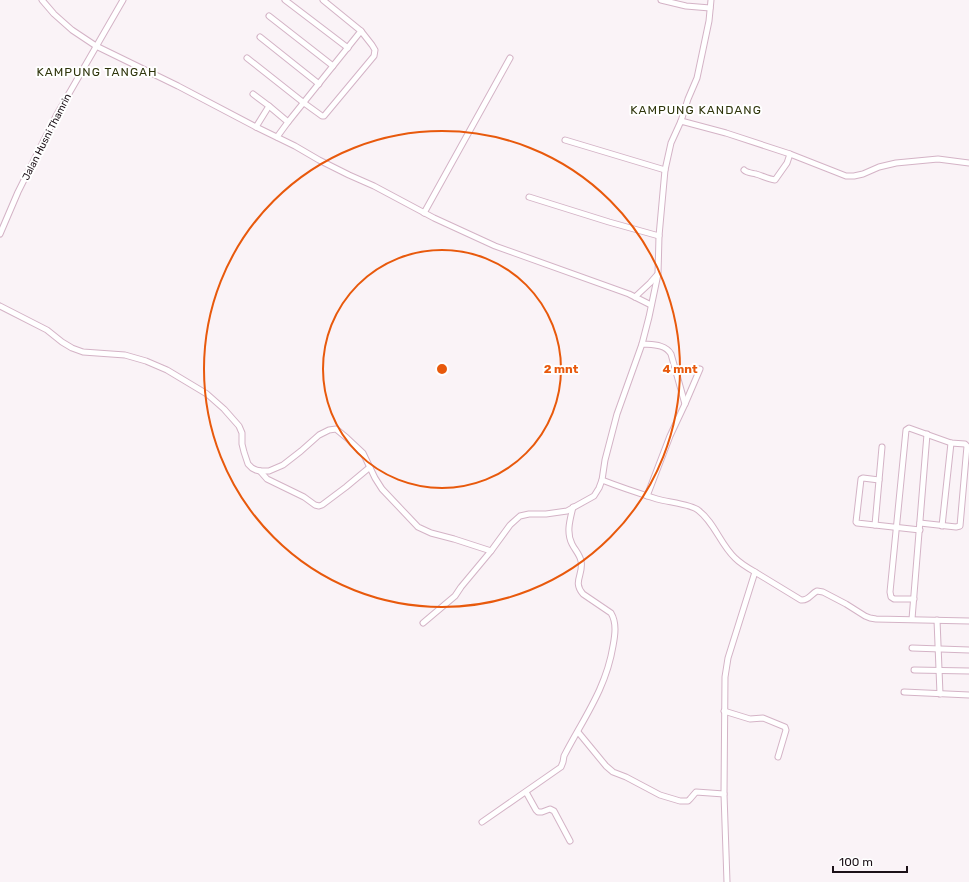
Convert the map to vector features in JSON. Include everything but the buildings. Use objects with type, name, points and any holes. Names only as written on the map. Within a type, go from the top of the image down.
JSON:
[{"type":"street","points":[[42,0],[54,14],[72,30],[96,46],[178,86],[424,213],[495,246],[635,297],[651,305]]},
{"type":"street","name":"Jalan Husni Thamrin","points":[[0,234],[18,192],[56,116],[123,0]]},
{"type":"street","points":[[285,0],[348,48]]},
{"type":"street","points":[[247,58],[304,103],[322,116],[325,116],[374,56],[375,50],[361,32],[323,0]]},
{"type":"street","points":[[662,0],[686,6],[710,8]]},
{"type":"street","points":[[423,623],[455,596],[510,525],[520,516],[567,511],[594,496],[602,480],[605,460],[617,414],[642,344],[651,305],[658,274],[659,236],[665,170],[671,143],[697,78],[709,21],[711,0]]},
{"type":"street","points":[[269,16],[333,66]]},
{"type":"street","points":[[277,137],[361,32]]},
{"type":"street","points":[[260,37],[319,84]]},
{"type":"street","points":[[424,213],[510,58]]},
{"type":"street","points":[[253,94],[288,122]]},
{"type":"street","points":[[256,127],[269,106]]},
{"type":"street","points":[[681,121],[732,135],[790,154],[846,176],[863,174],[879,167],[896,163],[938,159],[969,163]]},
{"type":"street","points":[[565,140],[665,170]]},
{"type":"street","points":[[744,170],[764,178],[775,180],[787,163],[790,154]]},
{"type":"street","points":[[529,197],[659,236]]},
{"type":"street","points":[[635,297],[658,274]]},
{"type":"street","points":[[0,306],[47,330],[72,348],[83,352],[125,355],[146,361],[167,370],[207,394],[240,426],[242,433],[242,444],[248,464],[252,468],[260,471],[269,471],[283,465],[319,435],[329,430],[336,429],[363,453],[382,489],[418,527],[431,534],[454,539],[491,551]]},
{"type":"street","points":[[642,344],[662,346],[672,354],[684,404]]},
{"type":"street","points":[[647,496],[670,436],[700,369]]},
{"type":"street","points":[[914,599],[894,599],[890,592],[906,430],[908,428],[951,442],[965,444],[967,446],[960,524],[956,527],[920,523]]},
{"type":"street","points":[[912,619],[927,434]]},
{"type":"street","points":[[942,526],[951,442]]},
{"type":"street","points":[[875,525],[882,446]]},
{"type":"street","points":[[260,471],[267,479],[319,506],[346,487],[370,467]]},
{"type":"street","points":[[879,480],[861,479],[856,522],[858,524],[920,530]]},
{"type":"street","points":[[602,480],[647,496],[696,508],[713,525],[726,547],[744,566],[801,600],[807,599],[817,591],[820,591],[870,618],[969,621]]},
{"type":"street","points":[[482,822],[561,767],[564,756],[581,735],[606,677],[615,637],[613,617],[611,613],[583,594],[578,586],[581,562],[569,534],[569,525],[573,507]]},
{"type":"street","points":[[727,882],[724,794],[725,677],[728,658],[755,572]]},
{"type":"street","points":[[938,620],[940,694]]},
{"type":"street","points":[[912,648],[969,650]]},
{"type":"street","points":[[914,670],[969,672]]},
{"type":"street","points":[[904,692],[969,695]]},
{"type":"street","points":[[724,711],[750,719],[764,718],[785,727],[786,730],[778,757]]},
{"type":"street","points":[[581,735],[610,770],[660,795],[685,801],[690,799],[696,792],[724,794]]},
{"type":"street","points":[[526,792],[538,812],[550,809],[554,811],[570,841]]},
{"type":"district","name":"KAMPUNG TANGAH","points":[[97,72]]},
{"type":"district","name":"KAMPUNG KANDANG","points":[[696,110]]}]
